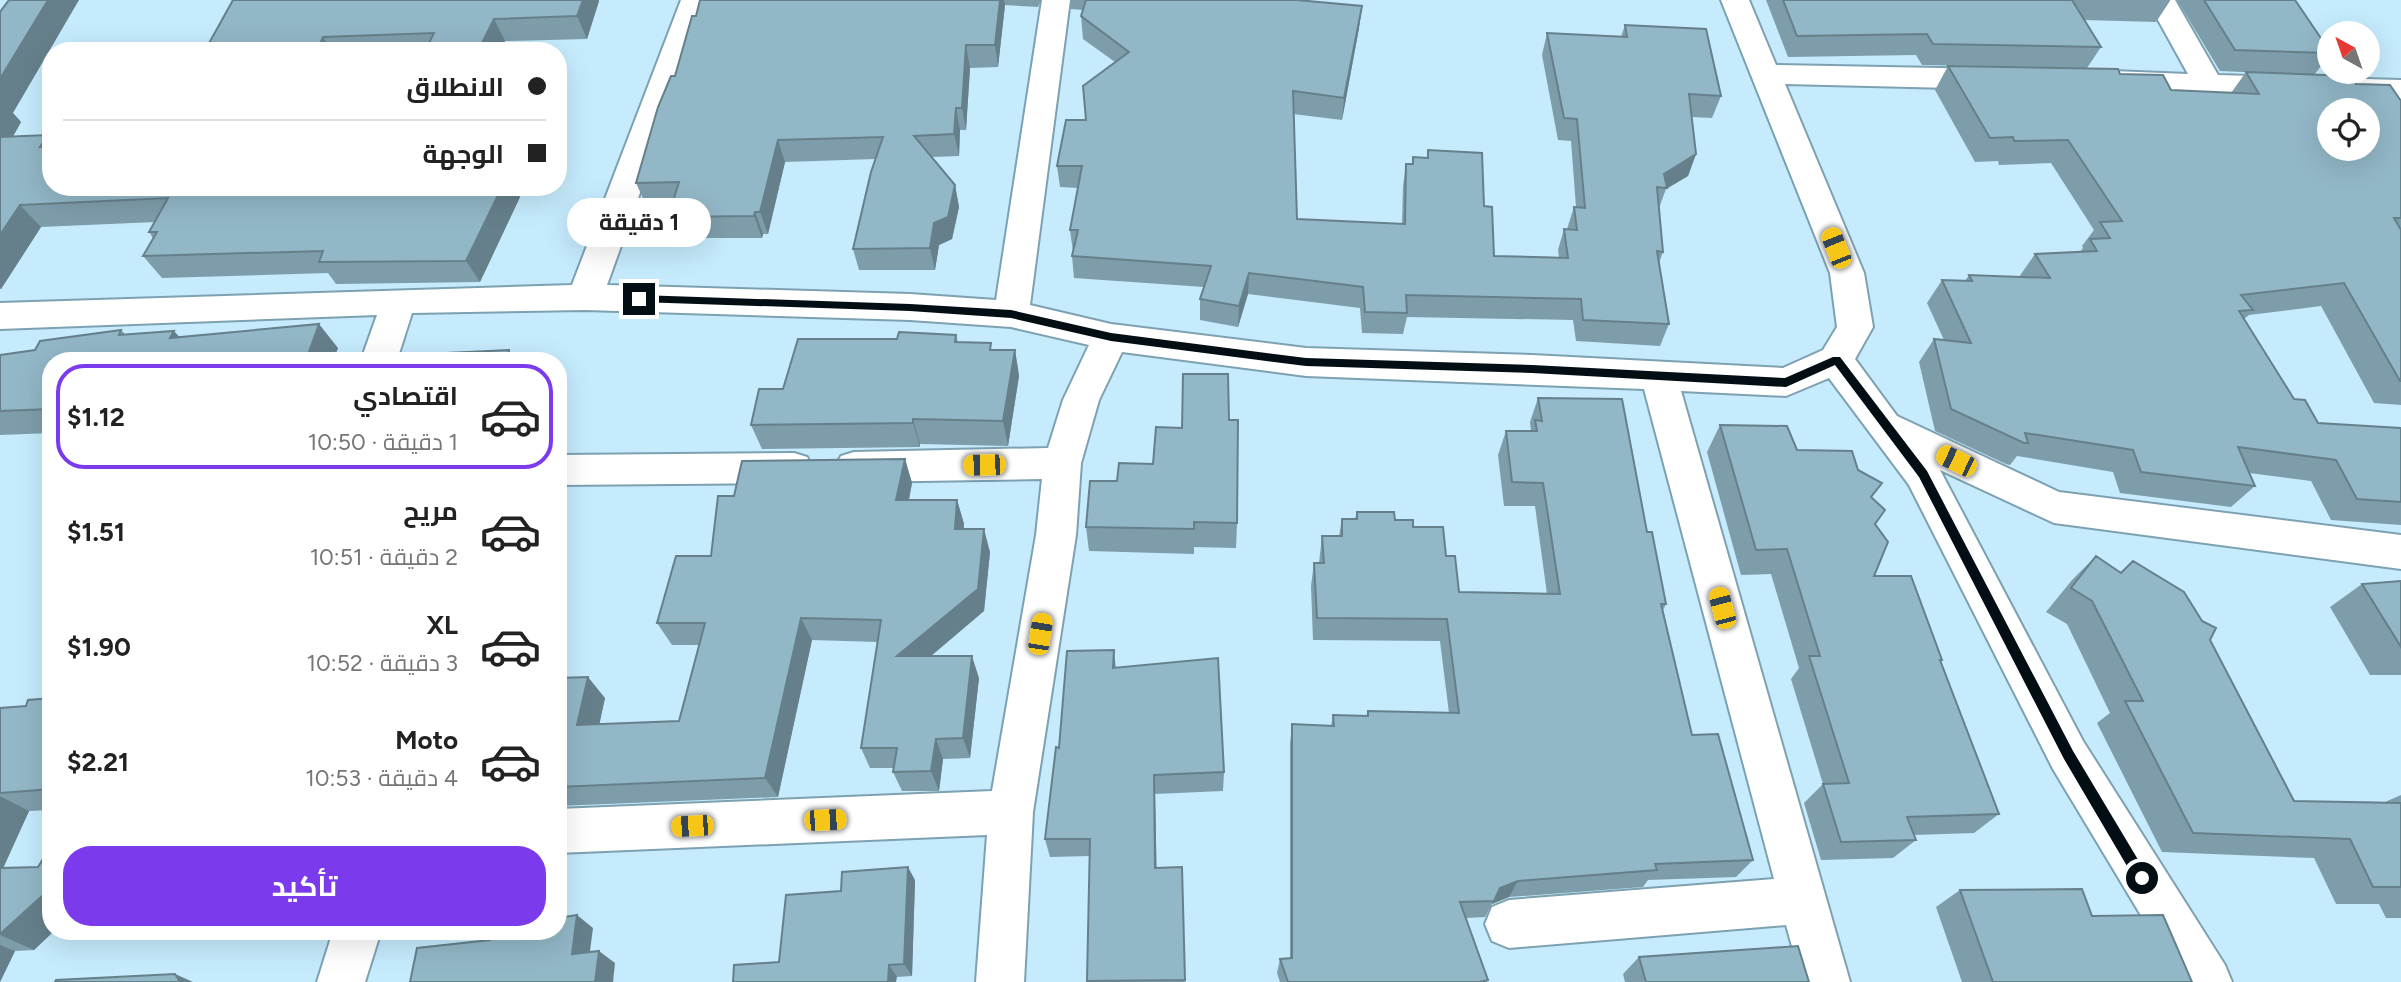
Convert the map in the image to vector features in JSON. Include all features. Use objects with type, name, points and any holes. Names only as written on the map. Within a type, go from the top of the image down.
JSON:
[{"type":"street","points":[[585,297],[695,0]]},
{"type":"street","points":[[1011,314],[1056,0]]},
{"type":"street","points":[[0,316],[585,297],[910,307],[1011,314],[1111,337],[1306,362],[1532,369],[1786,382],[1836,360],[1855,327],[1847,273],[1734,0]]},
{"type":"street","points":[[2161,0],[2208,83]]},
{"type":"street","points":[[1766,74],[2015,79]]},
{"type":"street","points":[[2084,80],[2401,90]]},
{"type":"street","points":[[382,352],[399,301]]},
{"type":"street","points":[[1000,982],[1012,812],[1056,535],[1062,463],[1081,400],[1111,337]]},
{"type":"street","points":[[1836,360],[1923,474],[2068,755],[2208,982]]},
{"type":"street","points":[[1660,377],[1670,422],[1826,982]]},
{"type":"street","points":[[1884,426],[2054,508],[2401,552]]},
{"type":"street","points":[[567,470],[1062,463]]},
{"type":"street","points":[[567,831],[1012,812]]},
{"type":"street","points":[[1509,924],[1804,900]]},
{"type":"street","points":[[341,982],[354,940]]},
{"type":"building","points":[[9,0],[48,0],[0,79],[0,12]]},
{"type":"building","points":[[233,0],[583,0],[577,16],[494,19],[482,42],[430,42],[434,33],[323,37],[321,42],[210,42]]},
{"type":"building","points":[[700,0],[1000,0],[995,45],[966,45],[962,108],[956,108],[954,134],[914,136],[955,185],[948,217],[934,223],[930,248],[853,249],[871,172],[883,137],[778,140],[760,212],[755,212],[754,216],[668,217],[679,182],[636,183],[658,107],[671,76],[675,76],[692,16],[696,16]]},
{"type":"building","points":[[1086,0],[1297,0],[1362,6],[1344,98],[1293,91],[1297,219],[1405,224],[1406,164],[1413,164],[1413,157],[1428,158],[1428,150],[1482,153],[1484,206],[1492,207],[1494,256],[1568,258],[1564,229],[1577,230],[1574,207],[1585,208],[1577,119],[1564,118],[1547,33],[1627,37],[1625,25],[1706,29],[1721,96],[1689,94],[1696,154],[1664,174],[1667,188],[1657,187],[1663,252],[1657,251],[1669,324],[1583,320],[1581,299],[1406,295],[1407,313],[1365,312],[1363,287],[1249,273],[1239,306],[1200,299],[1211,266],[1072,256],[1078,230],[1070,230],[1082,166],[1057,166],[1066,120],[1086,120],[1083,86],[1129,52],[1081,16]]},
{"type":"building","points":[[1783,0],[2072,0],[2101,47],[1933,44],[1927,34],[1797,36]]},
{"type":"building","points":[[2204,0],[2295,0],[2317,32],[2317,53],[2235,50]]},
{"type":"building","points":[[1948,66],[2118,69],[2120,74],[2163,75],[2171,90],[2259,94],[2246,72],[2317,75],[2317,84],[2390,85],[2401,101],[2401,218],[2394,218],[2401,230],[2401,381],[2344,283],[2241,295],[2253,310],[2239,311],[2294,399],[2305,400],[2318,423],[2401,428],[2401,502],[2357,499],[2336,460],[2238,447],[2255,486],[2141,472],[2133,450],[2025,433],[2028,443],[2024,443],[1951,409],[1934,339],[1971,343],[1942,280],[1972,281],[1969,275],[2050,278],[2035,254],[2097,251],[2090,239],[2110,238],[2100,222],[2122,221],[2068,140],[2014,141],[2013,137],[1990,138]]},
{"type":"building","points":[[42,135],[42,196],[498,196],[466,261],[319,262],[323,251],[143,256],[157,232],[149,232],[168,198],[20,205],[0,235],[0,137]]},
{"type":"building","points":[[319,324],[309,352],[42,352],[42,409],[0,411],[0,355],[35,350],[40,341],[121,330],[119,335],[174,331],[170,338]]},
{"type":"building","points":[[899,332],[956,335],[955,342],[991,343],[990,350],[1015,350],[1003,421],[913,419],[913,423],[751,425],[759,389],[783,389],[798,339],[897,339]]},
{"type":"building","points":[[509,350],[508,352],[467,352]]},
{"type":"building","points":[[1183,374],[1228,374],[1229,420],[1238,420],[1237,523],[1194,522],[1194,529],[1086,527],[1090,481],[1117,481],[1119,463],[1153,464],[1156,427],[1182,428]]},
{"type":"building","points":[[1538,398],[1622,399],[1647,532],[1652,532],[1666,604],[1661,604],[1692,735],[1718,734],[1753,860],[1655,864],[1657,870],[1518,881],[1500,888],[1494,901],[1460,902],[1488,980],[1288,982],[1280,959],[1292,958],[1292,724],[1334,726],[1333,715],[1368,716],[1368,711],[1459,713],[1447,619],[1317,618],[1314,563],[1324,563],[1322,536],[1342,536],[1342,519],[1357,519],[1357,512],[1394,512],[1395,520],[1413,520],[1413,527],[1443,527],[1446,556],[1455,556],[1459,592],[1560,594],[1543,483],[1512,482],[1506,431],[1537,431],[1535,420],[1542,421]]},
{"type":"building","points":[[1720,425],[1787,426],[1797,450],[1852,451],[1858,470],[1882,483],[1871,497],[1885,510],[1875,524],[1888,542],[1874,576],[1911,576],[1999,814],[1907,817],[1916,840],[1841,842],[1823,784],[1849,783],[1809,656],[1820,656],[1787,549],[1756,550]]},
{"type":"building","points":[[905,459],[896,500],[957,500],[955,529],[984,529],[978,589],[897,656],[972,656],[963,738],[936,739],[931,771],[893,772],[897,748],[861,748],[881,620],[801,618],[765,778],[567,787],[567,678],[588,677],[577,725],[679,721],[705,623],[657,623],[676,556],[711,556],[718,496],[734,496],[742,461]]},
{"type":"building","points":[[2096,556],[2121,573],[2133,561],[2184,592],[2202,621],[2216,628],[2210,640],[2294,801],[2401,803],[2401,887],[2373,887],[2350,839],[2193,833],[2125,701],[2143,701],[2092,601],[2071,588]]},
{"type":"building","points":[[2401,581],[2401,647],[2362,584]]},
{"type":"building","points":[[1114,650],[1113,668],[1218,658],[1224,772],[1154,775],[1155,868],[1182,867],[1185,980],[1087,981],[1090,839],[1045,839],[1056,747],[1059,748],[1067,651]]},
{"type":"building","points":[[42,699],[42,790],[0,793],[0,708],[26,706],[28,700]]},
{"type":"building","points":[[42,861],[42,896],[0,934],[0,868],[38,867]]},
{"type":"building","points":[[908,867],[904,964],[889,965],[888,982],[733,982],[734,965],[779,962],[786,895],[841,891],[842,872]]},
{"type":"building","points":[[2082,889],[2092,916],[2163,915],[2192,982],[1993,982],[1960,890]]},
{"type":"building","points":[[577,915],[572,954],[599,951],[595,982],[410,982],[417,948],[490,940],[567,940],[567,917]]},
{"type":"building","points":[[1798,946],[1809,982],[1646,982],[1639,957]]},
{"type":"building","points":[[175,974],[180,982],[55,982],[56,980]]},
{"type":"route","points":[[639,299],[910,307],[1011,314],[1111,337],[1306,362],[1532,369],[1786,382],[1836,360],[1923,474],[2068,755],[2142,878]]}]
